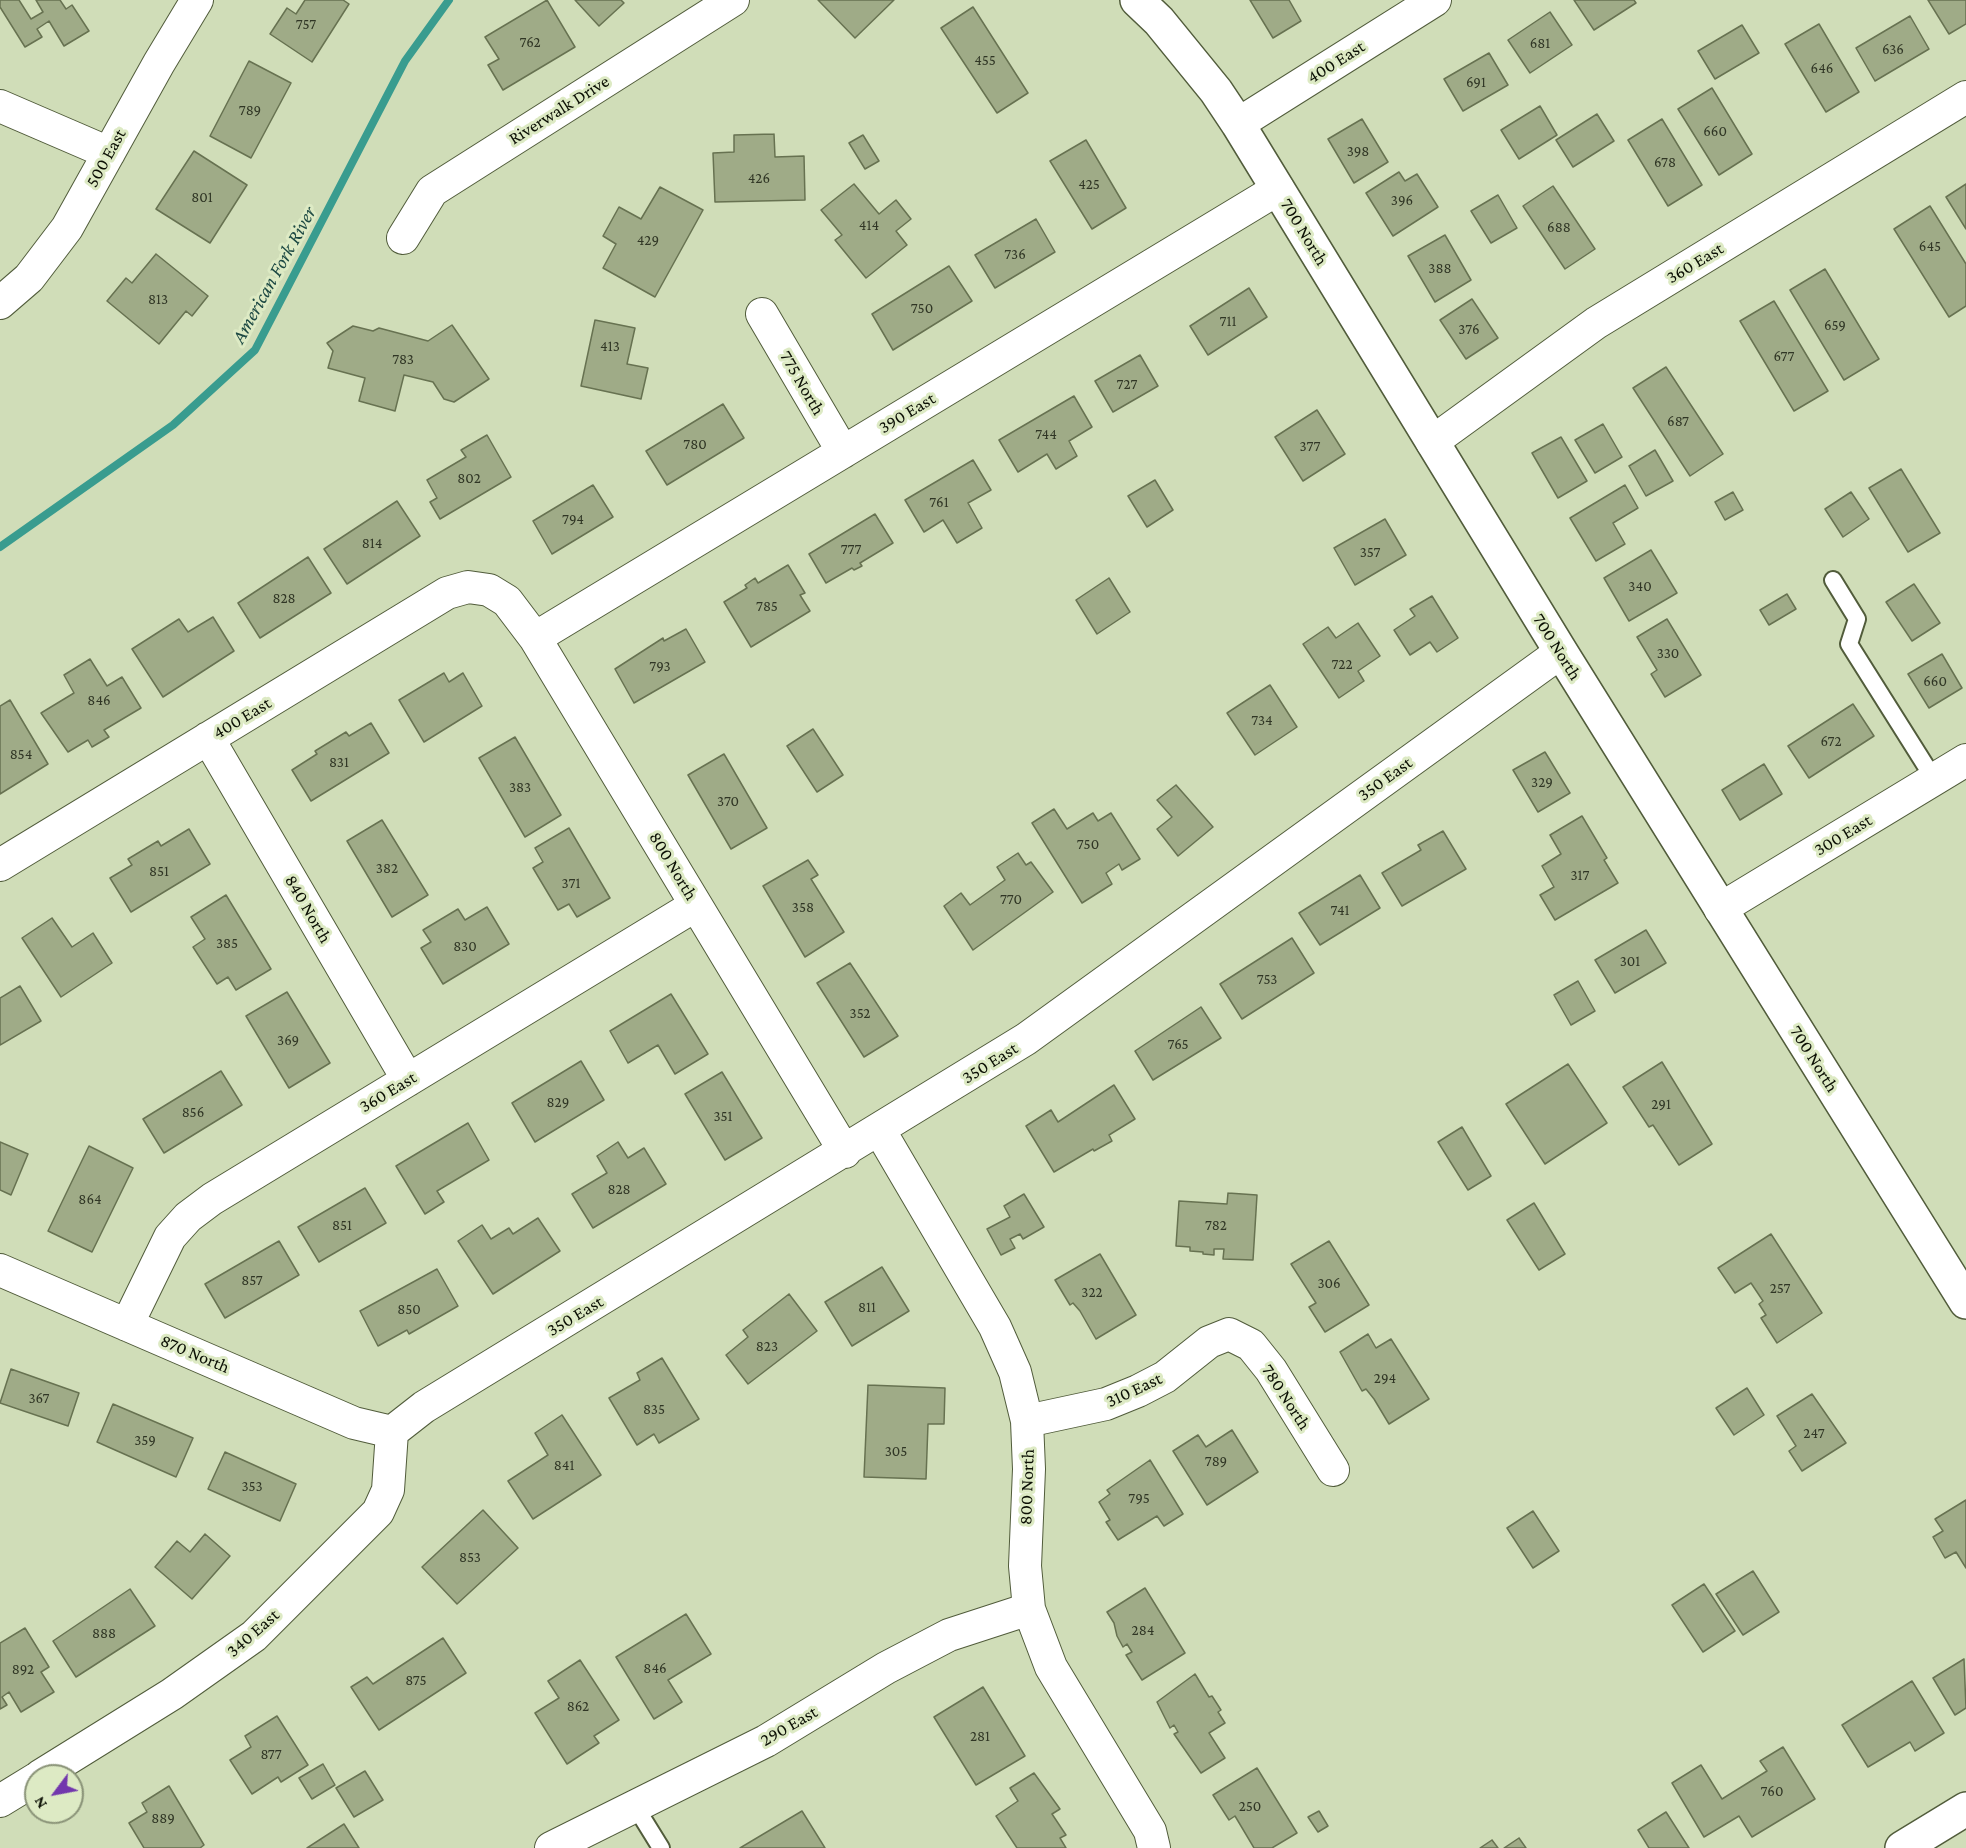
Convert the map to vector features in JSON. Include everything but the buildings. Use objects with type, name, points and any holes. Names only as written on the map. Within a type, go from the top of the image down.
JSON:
[{"type":"street","name":"500 East","points":[[0,303],[29,278],[67,228],[197,0]]},
{"type":"street","name":"Riverwalk Drive","points":[[403,238],[432,191],[733,0]]},
{"type":"street","name":"700 North","points":[[1137,0],[1159,21],[1216,91],[1238,124],[1561,652],[1966,1302]]},
{"type":"street","name":"400 East","points":[[1238,124],[1435,0]]},
{"type":"street","name":"360 East","points":[[1432,442],[1589,327],[1966,97]]},
{"type":"street","points":[[0,106],[109,153]]},
{"type":"street","name":"390 East","points":[[535,638],[1278,189]]},
{"type":"street","name":"775 North","points":[[762,314],[843,452]]},
{"type":"street","name":"400 East","points":[[0,865],[447,593],[468,587],[489,590]]},
{"type":"street","name":"800 North","points":[[489,590],[507,601],[535,638],[845,1152]]},
{"type":"street","name":"350 East","points":[[392,1432],[424,1407],[880,1131],[1026,1039],[1561,652]]},
{"type":"street","name":"840 North","points":[[208,738],[408,1080]]},
{"type":"street","name":"300 East","points":[[1720,909],[1966,760]]},
{"type":"street","name":"360 East","points":[[127,1325],[170,1237],[188,1217],[212,1199],[696,904]]},
{"type":"street","name":"800 North","points":[[880,1131],[995,1327],[1015,1372],[1027,1421],[1029,1469],[1025,1566],[1029,1609],[1051,1667],[1150,1831],[1154,1848]]},
{"type":"street","name":"870 North","points":[[0,1270],[354,1423],[392,1432]]},
{"type":"street","name":"310 East","points":[[1027,1421],[1106,1404],[1138,1391],[1165,1377],[1209,1342],[1229,1334]]},
{"type":"street","name":"780 North","points":[[1229,1334],[1251,1345],[1271,1370],[1333,1470]]},
{"type":"street","name":"340 East","points":[[59,1764],[172,1694],[254,1636],[378,1512],[388,1490],[392,1432]]},
{"type":"street","name":"290 East","points":[[550,1848],[766,1741],[886,1668],[949,1635],[1029,1609]]},
{"type":"street","points":[[0,1801],[24,1786]]},
{"type":"street","points":[[1902,1848],[1966,1809]]},
{"type":"lane","points":[[1833,580],[1857,619],[1849,644],[1934,779]]},
{"type":"lane","points":[[634,1806],[661,1848]]},
{"type":"waterway","name":"American Fork River","points":[[0,547],[173,425],[255,350],[405,61],[449,0]]}]
